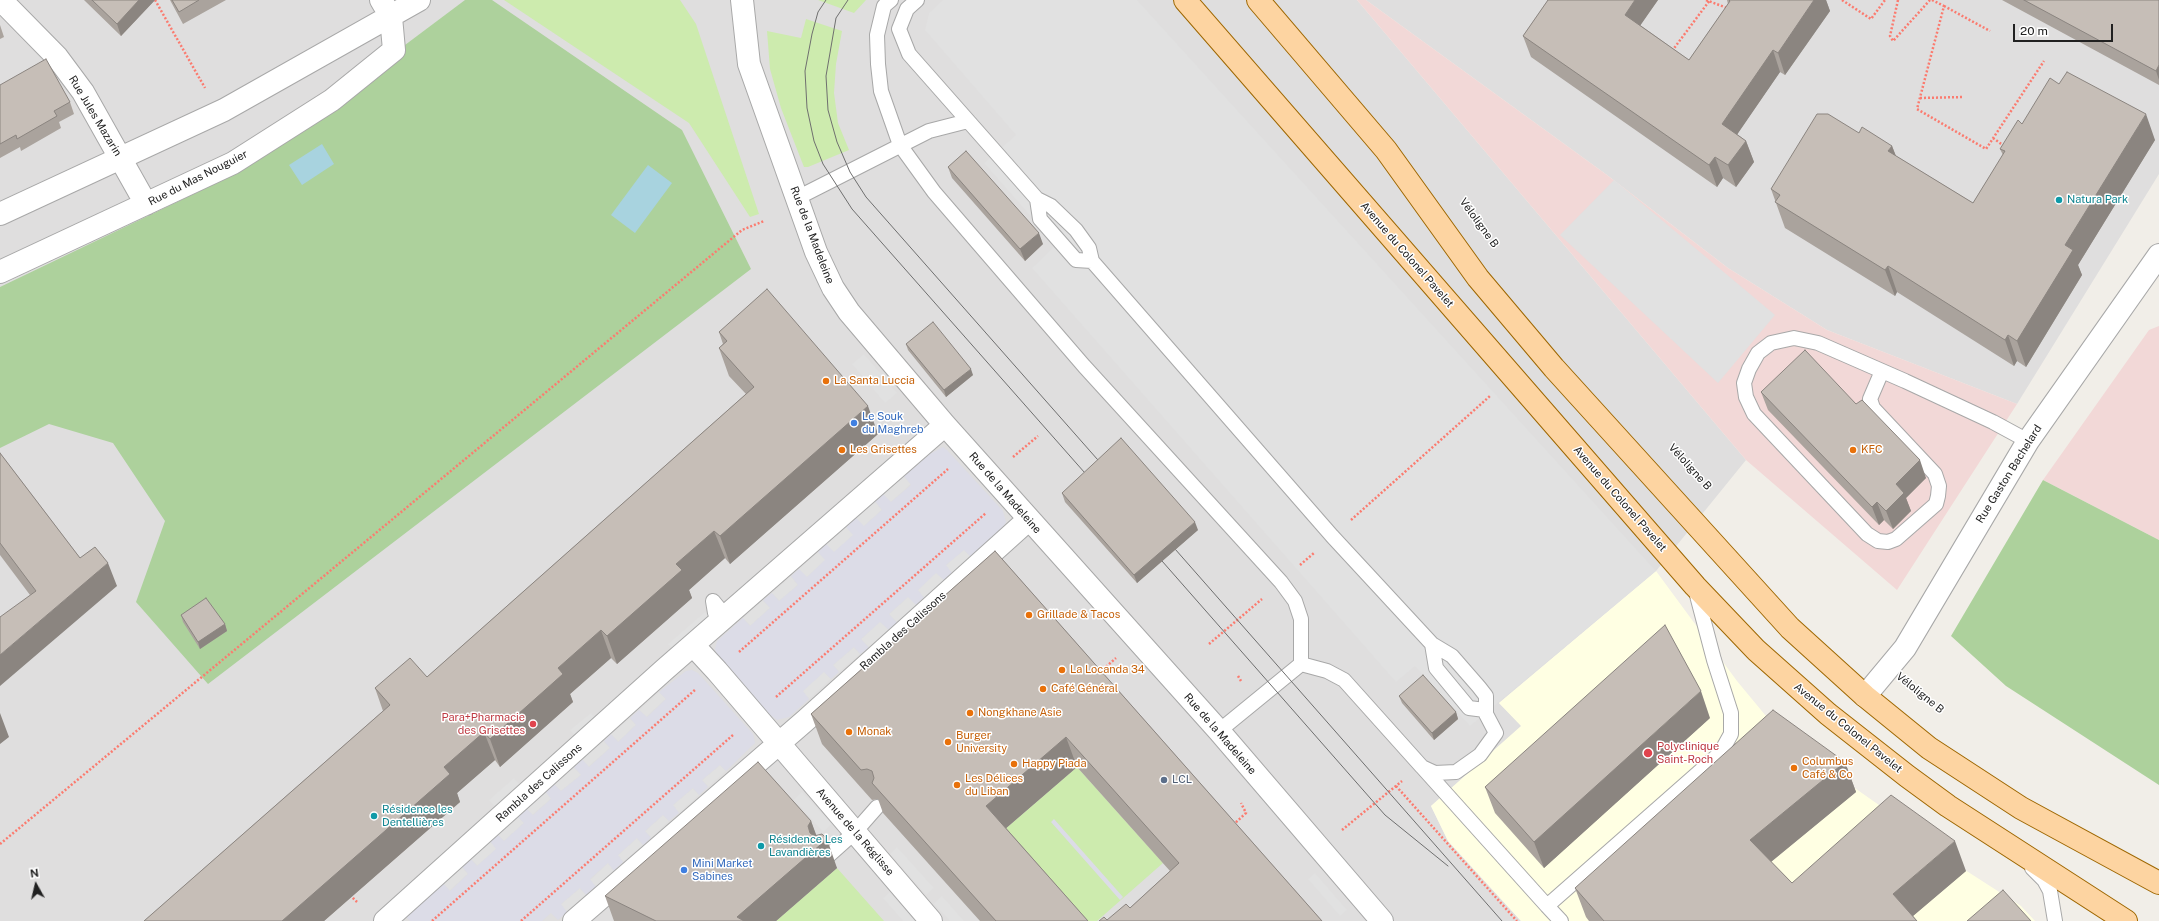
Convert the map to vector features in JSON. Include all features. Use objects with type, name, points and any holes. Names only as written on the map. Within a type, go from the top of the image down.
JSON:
[{"type":"main road","name":"Avenue du Colonel Pavelet","points":[[1185,0],[1695,586],[1756,650],[1828,714],[1936,797],[2126,921]]},
{"type":"main road","points":[[1258,0],[1386,150],[1478,278],[1554,368],[1790,628],[1865,696],[1929,748],[2021,808],[2159,883]]},
{"type":"street","name":"Rue Jules Mazarin","points":[[1,0],[57,57],[83,92],[146,204]]},
{"type":"street","points":[[0,214],[121,159],[219,112],[386,9],[419,0]]},
{"type":"street","name":"Rue de la Madeleine","points":[[742,0],[749,64],[816,252],[833,288],[849,312],[1028,520],[1219,731],[1382,921]]},
{"type":"street","name":"Rue du Mas Nouguier","points":[[0,272],[233,163],[332,100],[394,50],[386,9]]},
{"type":"street","name":"Rue Gaston Bachelard","points":[[1865,696],[1905,648],[2028,441],[2159,256]]},
{"type":"street","name":"Rambla des Calissons","points":[[385,921],[693,646],[721,615],[945,425]]},
{"type":"street","name":"Rambla des Calissons","points":[[574,921],[1028,520]]},
{"type":"street","points":[[693,646],[717,671],[778,742]]},
{"type":"street","name":"Avenue de la Réglisse","points":[[778,742],[931,921]]},
{"type":"lane","points":[[891,0],[884,6],[877,35],[878,64],[881,92],[900,145],[934,192],[1084,366],[1281,582],[1295,601],[1301,619],[1301,664]]},
{"type":"lane","points":[[917,0],[907,8],[898,30],[909,54],[1038,199],[1051,206],[1076,230],[1089,248],[1092,261],[1332,536],[1432,644],[1452,656],[1486,696],[1485,710],[1496,733],[1480,755],[1456,772],[1435,773],[1422,767]]},
{"type":"lane","points":[[797,198],[929,131],[968,121]]},
{"type":"lane","points":[[1038,199],[1040,219],[1076,260],[1092,261]]},
{"type":"lane","points":[[1882,371],[1870,399],[1873,408],[1935,474],[1939,486],[1936,504],[1896,539],[1888,542],[1878,541],[1867,534],[1754,414],[1746,397],[1744,383],[1749,369],[1758,353],[1771,343],[1794,338],[1818,343],[1882,371],[1993,422],[2028,441]]},
{"type":"lane","points":[[1547,906],[1721,752],[1731,734],[1731,712],[1714,660],[1695,586]]},
{"type":"lane","points":[[1432,644],[1436,668],[1469,708],[1485,710]]},
{"type":"lane","points":[[1219,731],[1301,664]]},
{"type":"lane","points":[[1301,664],[1327,671],[1344,680],[1561,921]]},
{"type":"lane","points":[[827,857],[855,832],[877,807]]},
{"type":"lane","points":[[2009,845],[2044,880],[2050,891],[2054,921]]},
{"type":"path","points":[[155,0],[219,112]]},
{"type":"path","points":[[1842,0],[1871,19],[1885,0]]},
{"type":"path","points":[[1898,0],[1890,36],[1893,41],[1931,0],[1990,31]]},
{"type":"path","points":[[1671,52],[1708,1],[1730,9]]},
{"type":"path","points":[[1944,6],[1917,109],[1986,149],[2044,61]]},
{"type":"path","points":[[1920,98],[1964,97]]},
{"type":"path","points":[[1993,138],[2005,146]]},
{"type":"path","points":[[0,844],[742,230],[764,221]]},
{"type":"path","points":[[1009,460],[1038,436]]},
{"type":"path","points":[[432,921],[948,469]]},
{"type":"path","points":[[1338,833],[1422,767]]},
{"type":"path","points":[[1228,829],[1246,813],[1239,801],[1261,781]]},
{"type":"path","points":[[1396,786],[1517,921]]},
{"type":"path","points":[[346,891],[357,902]]},
{"type":"shaded area","points":[[0,0],[1357,0],[1746,460],[1656,571],[1499,703],[1522,726],[1431,806],[1448,841],[1521,921],[0,921]]},
{"type":"shaded area","points":[[943,0],[1137,0],[1656,571],[1470,726],[1415,666],[1396,682],[1032,268],[1056,245],[984,163],[1016,135],[925,30],[929,13]]},
{"type":"shaded area","points":[[1357,0],[1366,0],[1607,175],[1728,268],[1827,330],[2017,404],[1897,590],[1746,460]]},
{"type":"shaded area","points":[[1366,0],[2159,0],[2159,174],[2017,404],[1827,330],[1728,268],[1607,175]]},
{"type":"shaded area","points":[[1614,180],[1775,315],[1718,383],[1560,235]]},
{"type":"shaded area","points":[[2159,326],[2159,540],[2043,480],[2149,330]]},
{"type":"shaded area","points":[[864,354],[897,393],[885,403],[852,364]]},
{"type":"shaded area","points":[[943,447],[1003,511],[1006,522],[1003,527],[971,557],[964,550],[946,565],[952,573],[944,580],[936,573],[918,590],[924,598],[916,605],[908,597],[889,614],[897,623],[889,630],[880,622],[861,639],[869,648],[860,654],[854,647],[833,665],[839,672],[831,679],[824,672],[803,691],[809,699],[789,717],[777,720],[769,714],[717,655],[715,649],[717,641],[743,618],[750,626],[770,608],[763,600],[772,593],[779,601],[798,585],[791,576],[799,569],[807,577],[825,560],[818,552],[826,544],[834,552],[853,535],[846,527],[856,518],[864,526],[882,510],[875,501],[883,494],[891,502],[911,485],[904,476],[930,454]]},
{"type":"shaded area","points":[[904,476],[911,484],[891,502],[883,494]]},
{"type":"shaded area","points":[[875,501],[882,510],[863,527],[856,518]]},
{"type":"shaded area","points":[[846,527],[854,535],[834,553],[826,544]]},
{"type":"shaded area","points":[[964,549],[971,557],[952,573],[945,566]]},
{"type":"shaded area","points":[[818,552],[826,560],[807,577],[799,569]]},
{"type":"shaded area","name":"Polyclinique Saint-Roch","points":[[1656,571],[1737,681],[1785,739],[1906,824],[1962,868],[2021,906],[2035,921],[1521,921],[1448,841],[1431,806],[1521,726],[1499,703]]},
{"type":"shaded area","points":[[936,572],[944,580],[924,598],[918,590]]},
{"type":"shaded area","points":[[791,576],[798,585],[779,601],[772,593]]},
{"type":"shaded area","points":[[908,597],[916,605],[897,623],[889,614]]},
{"type":"shaded area","points":[[763,600],[770,608],[750,626],[743,618]]},
{"type":"shaded area","points":[[705,612],[712,619],[675,651],[668,644]]},
{"type":"shaded area","points":[[880,621],[889,630],[869,648],[861,639]]},
{"type":"shaded area","points":[[854,647],[860,654],[839,672],[833,665]]},
{"type":"shaded area","points":[[692,670],[698,673],[753,734],[755,743],[726,771],[720,765],[702,780],[708,787],[699,795],[693,788],[673,805],[679,813],[669,821],[663,815],[645,831],[651,838],[643,845],[637,838],[618,855],[623,862],[614,871],[608,863],[590,879],[596,887],[586,895],[580,888],[561,904],[567,912],[558,920],[551,913],[542,921],[410,921],[404,915],[442,882],[450,891],[468,874],[461,865],[470,858],[477,866],[496,849],[490,841],[497,834],[504,841],[524,823],[517,816],[526,808],[533,815],[551,799],[545,791],[554,784],[561,791],[581,775],[574,767],[582,759],[589,767],[610,748],[604,741],[611,734],[618,742],[636,725],[630,718],[639,710],[647,717],[666,699],[659,692],[686,671]]},
{"type":"shaded area","points":[[824,671],[831,679],[809,699],[802,691]]},
{"type":"shaded area","points":[[659,692],[666,699],[646,717],[639,710]]},
{"type":"shaded area","points":[[591,713],[597,721],[577,738],[570,730]]},
{"type":"shaded area","points":[[630,718],[636,725],[618,742],[611,734]]},
{"type":"shaded area","points":[[604,741],[610,748],[588,767],[582,759]]},
{"type":"shaded area","points":[[720,765],[726,771],[708,787],[702,780]]},
{"type":"shaded area","points":[[574,767],[581,775],[561,791],[554,784]]},
{"type":"shaded area","points":[[514,778],[521,786],[496,808],[489,800]]},
{"type":"shaded area","points":[[693,788],[699,795],[679,813],[673,805]]},
{"type":"shaded area","points":[[545,791],[552,798],[532,815],[526,808]]},
{"type":"shaded area","points":[[802,792],[832,824],[823,832],[794,800]]},
{"type":"shaded area","points":[[663,815],[669,821],[651,838],[645,831]]},
{"type":"shaded area","points":[[517,816],[524,823],[504,841],[497,834]]},
{"type":"shaded area","points":[[1054,819],[1123,897],[1120,900],[1051,822]]},
{"type":"shaded area","points":[[637,838],[643,845],[623,862],[618,855]]},
{"type":"shaded area","points":[[490,841],[497,849],[477,866],[470,858]]},
{"type":"shaded area","points":[[897,847],[934,888],[926,895],[890,854]]},
{"type":"shaded area","points":[[608,863],[614,871],[596,887],[590,880]]},
{"type":"shaded area","points":[[461,865],[468,874],[449,891],[442,882]]},
{"type":"shaded area","points":[[1315,873],[1347,910],[1340,916],[1308,879]]},
{"type":"shaded area","points":[[580,888],[586,895],[567,912],[560,905]]},
{"type":"shaded area","points":[[890,892],[915,921],[903,921],[883,898]]},
{"type":"shaded area","points":[[942,896],[964,921],[950,921],[934,904]]},
{"type":"green space","points":[[465,0],[492,0],[682,130],[751,269],[208,684],[136,602],[165,521],[113,443],[49,424],[0,448],[0,287],[229,177]]},
{"type":"green space","points":[[504,0],[680,0],[696,24],[759,214],[750,217],[689,123]]},
{"type":"green space","points":[[818,0],[866,0],[854,13]]},
{"type":"green space","points":[[806,19],[842,31],[836,64],[834,93],[838,123],[849,150],[808,167],[804,167],[781,108],[770,69],[767,31],[801,38]]},
{"type":"green space","points":[[2043,480],[2159,540],[2159,785],[2006,686],[1951,636]]},
{"type":"green space","points":[[1077,767],[1163,863],[1097,921],[1072,921],[997,836]]},
{"type":"green space","points":[[837,868],[884,921],[776,921]]},
{"type":"water","points":[[322,144],[334,164],[302,185],[289,165]]},
{"type":"water","points":[[648,165],[672,183],[635,233],[611,215]]},
{"type":"building","points":[[92,0],[139,0],[117,24]]},
{"type":"building","points":[[172,0],[199,0],[179,12]]},
{"type":"building","points":[[1548,0],[1635,0],[1625,15],[1689,60],[1730,1],[1729,0],[1814,0],[1778,53],[1773,50],[1722,124],[1746,141],[1728,165],[1715,157],[1709,165],[1523,36]]},
{"type":"building","points":[[2024,0],[2159,0],[2159,65],[2156,71]]},
{"type":"building","points":[[46,59],[70,102],[54,111],[57,116],[17,139],[16,135],[0,144],[0,85]]},
{"type":"building","points":[[2067,72],[2146,114],[2065,245],[2073,250],[2017,341],[2008,335],[2005,340],[1888,266],[1885,270],[1775,202],[1780,195],[1771,189],[1817,114],[1828,114],[1859,133],[1862,127],[1892,146],[1888,151],[1973,203],[2005,151],[2000,149],[2018,120],[2022,124],[2050,78],[2059,84]]},
{"type":"building","points":[[966,151],[1039,233],[1020,249],[948,167]]},
{"type":"building","points":[[767,289],[868,406],[720,536],[714,531],[676,564],[682,570],[607,636],[601,630],[558,668],[563,674],[490,739],[484,732],[444,767],[450,774],[282,921],[144,921],[390,705],[375,688],[410,658],[427,677],[754,387],[719,348],[727,341],[719,332]]},
{"type":"building","points":[[933,322],[971,369],[944,390],[906,344]]},
{"type":"building","name":"KFC","points":[[1805,350],[1856,404],[1862,400],[1920,460],[1896,484],[1904,493],[1886,511],[1877,502],[1872,507],[1761,392]]},
{"type":"building","points":[[1121,438],[1195,522],[1134,575],[1062,493]]},
{"type":"building","points":[[0,453],[80,558],[95,547],[108,563],[0,655],[0,617],[36,591],[0,543]]},
{"type":"building","points":[[995,551],[1322,921],[1099,921],[1104,917],[1107,920],[1126,904],[1130,908],[1179,863],[1066,737],[986,806],[1088,921],[996,921],[872,783],[874,778],[872,771],[867,769],[861,770],[811,714]]},
{"type":"building","points":[[206,598],[225,624],[198,642],[181,615]]},
{"type":"building","points":[[1665,625],[1701,691],[1534,842],[1485,787]]},
{"type":"building","points":[[1423,675],[1456,712],[1432,733],[1399,696]]},
{"type":"building","points":[[1773,710],[1845,762],[1750,840],[1792,883],[1891,795],[1955,841],[1893,894],[1917,921],[1604,921],[1575,888]]},
{"type":"building","name":"Résidence Les Lavandières","points":[[758,762],[811,821],[808,826],[810,833],[814,836],[822,834],[827,839],[737,917],[744,921],[656,921],[605,896]]},
{"type":"building","points":[[2003,890],[2031,921],[1967,921]]},
{"type":"tram line","points":[[826,0],[818,12],[805,71],[807,108],[814,141],[823,164],[852,209],[1092,481]]},
{"type":"tram line","points":[[848,0],[836,18],[826,76],[828,110],[837,142],[850,172],[866,197],[1105,468]]},
{"type":"tram line","points":[[1168,541],[1502,921]]},
{"type":"tram line","points":[[1155,553],[1385,815],[1448,866]]},
{"type":"place","name":"Natura Park","points":[[2059,200]]},
{"type":"place","name":"La Santa Luccia","points":[[826,381]]},
{"type":"place","name":"Le Souk du Maghreb","points":[[854,423]]},
{"type":"place","name":"Les Grisettes","points":[[842,450]]},
{"type":"place","name":"KFC","points":[[1853,450]]},
{"type":"place","name":"Grillade & Tacos","points":[[1029,615]]},
{"type":"place","name":"La Locanda 34","points":[[1062,670]]},
{"type":"place","name":"Café Général","points":[[1043,689]]},
{"type":"place","name":"Nongkhane Asie","points":[[970,713]]},
{"type":"place","name":"Para+Pharmacie des Grisettes","points":[[533,724]]},
{"type":"place","name":"Monak","points":[[849,732]]},
{"type":"place","name":"Burger University","points":[[948,742]]},
{"type":"place","name":"Polyclinique Saint-Roch","points":[[1648,753]]},
{"type":"place","name":"Happy Piada","points":[[1014,764]]},
{"type":"place","name":"Columbus Café & Co","points":[[1794,768]]},
{"type":"place","name":"LCL","points":[[1164,780]]},
{"type":"place","name":"Les Délices du Liban","points":[[957,785]]},
{"type":"place","name":"Résidence les Dentellières","points":[[374,816]]},
{"type":"place","name":"Résidence Les Lavandières","points":[[761,846]]},
{"type":"place","name":"Mini Market Sabines","points":[[684,870]]}]
